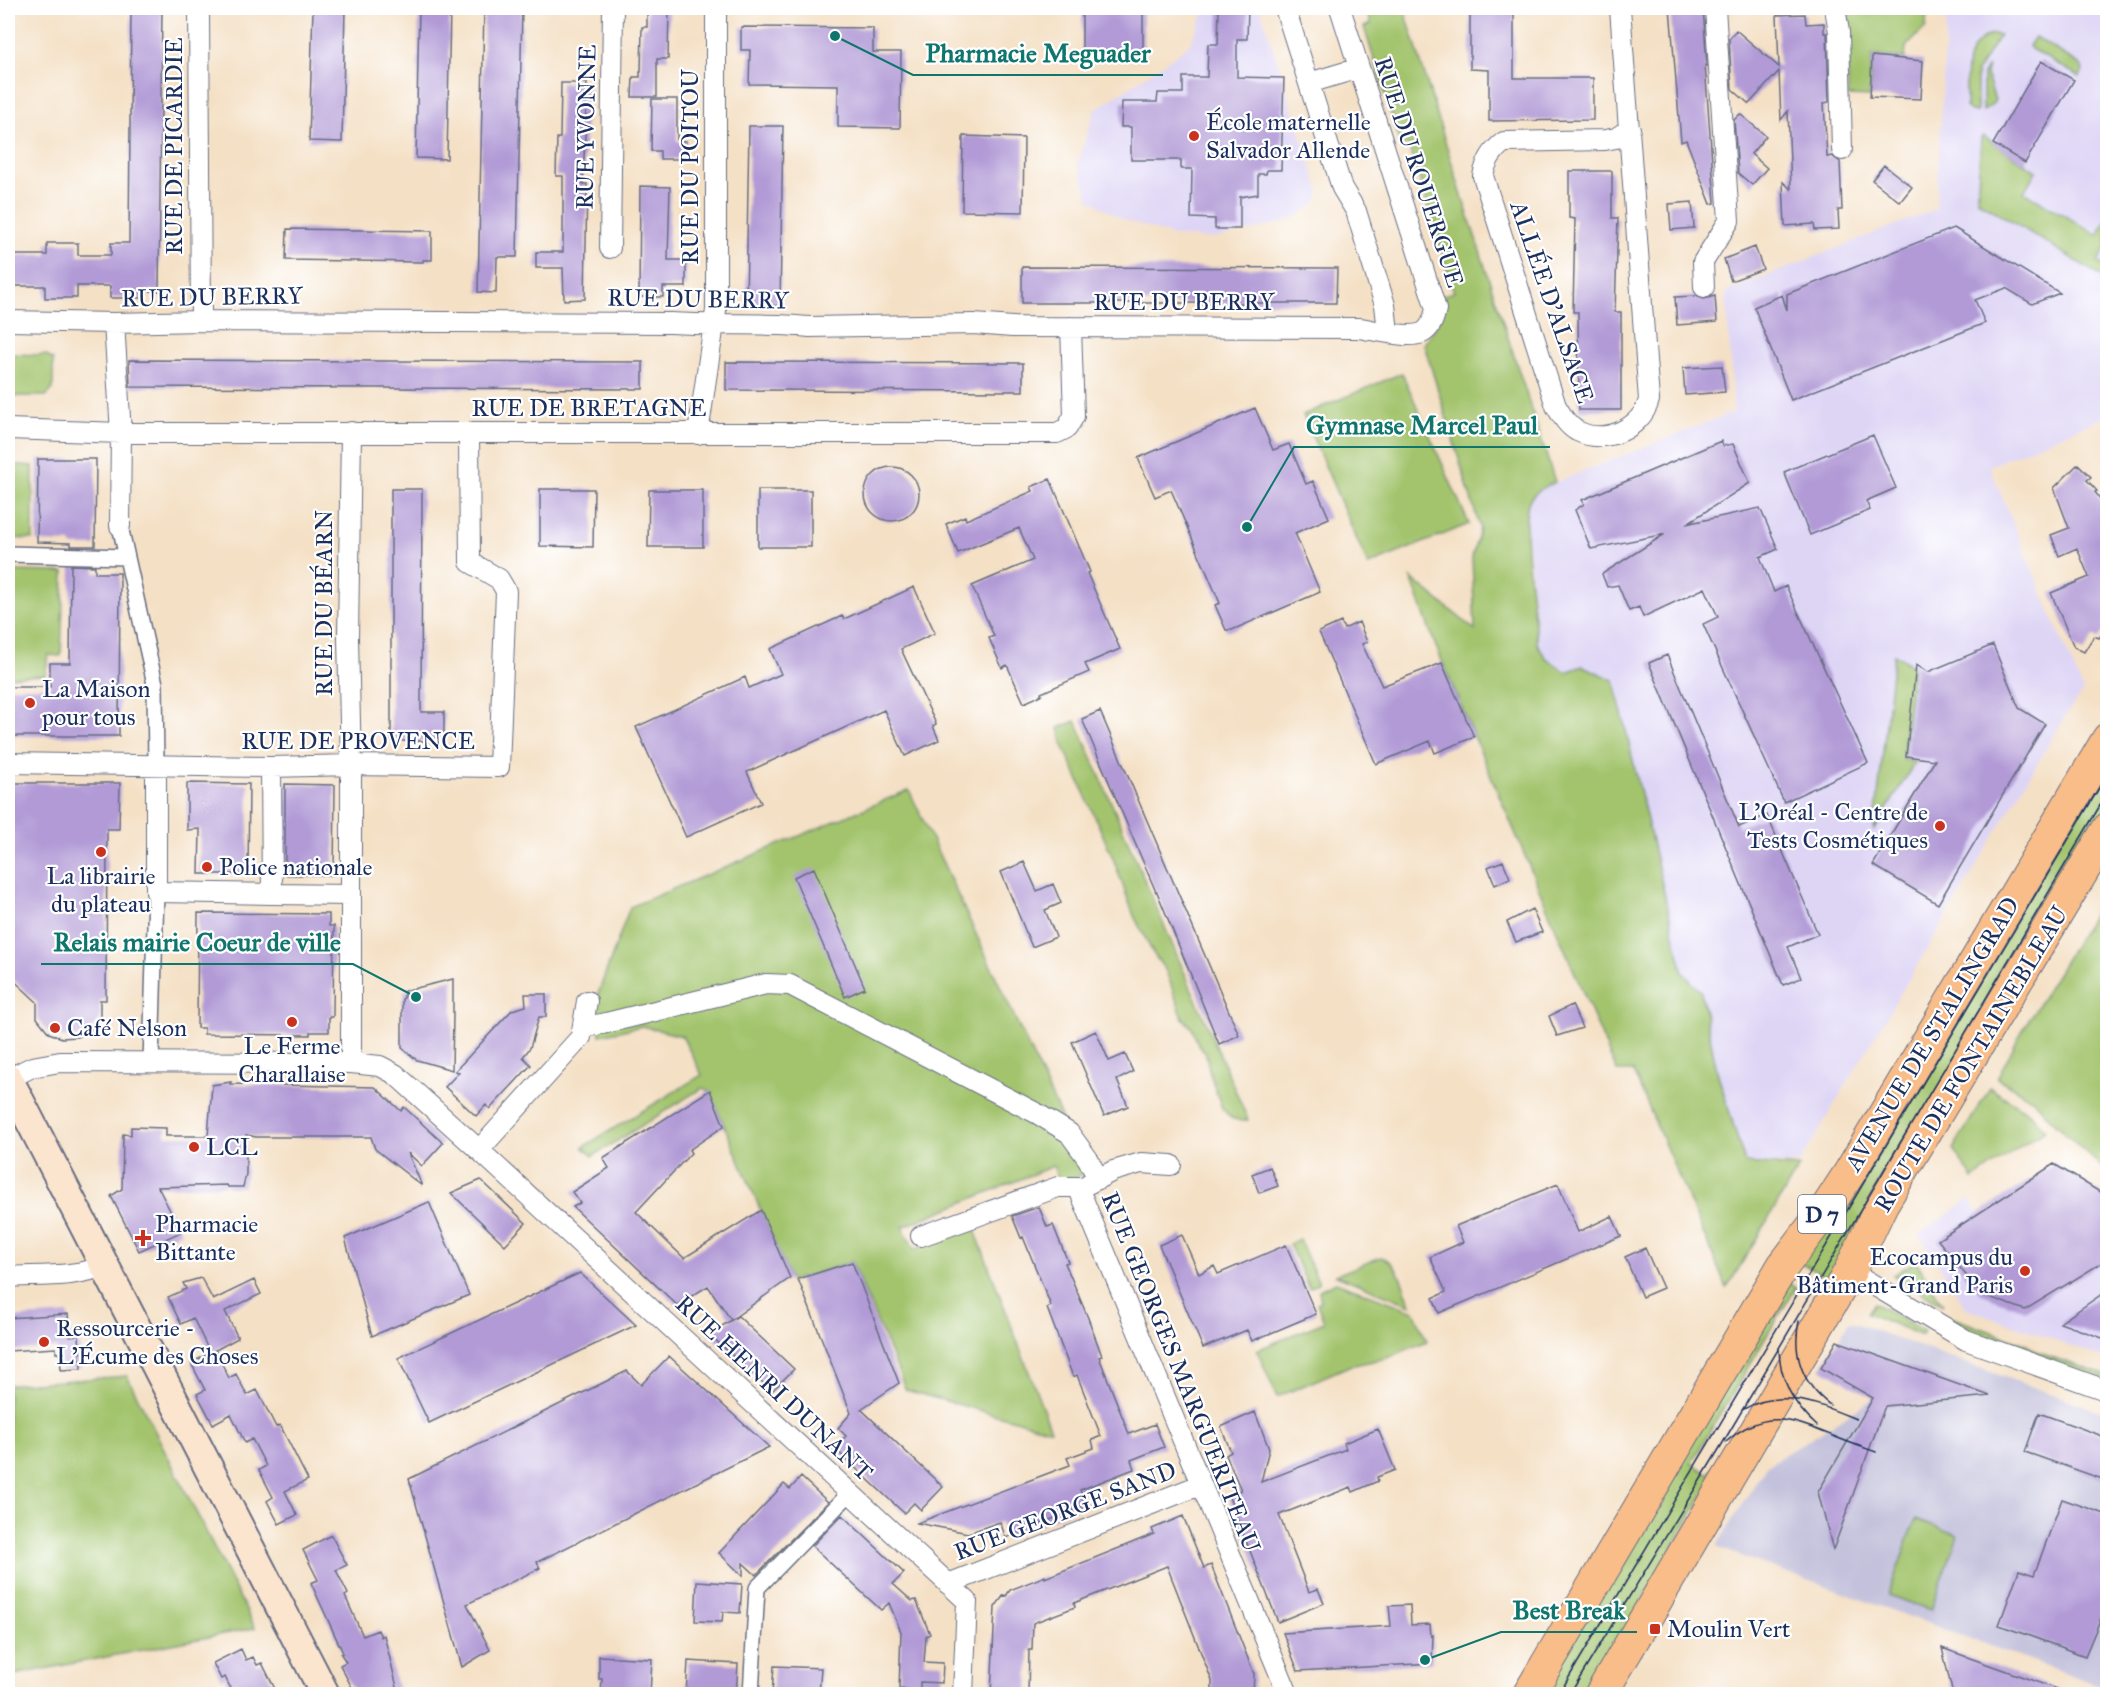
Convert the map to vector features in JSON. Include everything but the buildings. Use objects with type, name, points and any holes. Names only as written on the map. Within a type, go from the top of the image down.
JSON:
[{"type":"main road","name":"AVENUE DE STALINGRAD","points":[[1529,1695],[1783,1266],[1826,1209],[1850,1172],[2108,739]]},
{"type":"main road","name":"ROUTE DE FONTAINEBLEAU","points":[[1601,1695],[1850,1271],[1882,1204],[2108,829]]},
{"type":"main road","points":[[8,1078],[324,1695]]},
{"type":"street","name":"RUE DE PICARDIE","points":[[199,8],[201,321]]},
{"type":"street","name":"RUE YVONNE","points":[[610,248],[613,8]]},
{"type":"street","name":"RUE DU POITOU","points":[[698,434],[716,310],[716,8]]},
{"type":"street","points":[[1285,8],[1342,188],[1356,211],[1385,305],[1388,332]]},
{"type":"street","name":"RUE DU ROUERGUE","points":[[1340,8],[1436,309],[1433,321],[1423,333],[1410,335],[1388,332]]},
{"type":"street","name":"ALLÉE D'ALSACE","points":[[1620,8],[1630,129],[1649,400],[1646,412],[1638,420],[1616,434],[1604,436],[1577,431],[1565,421],[1556,406],[1483,176],[1486,163],[1494,149],[1504,142],[1605,140],[1616,138],[1630,129]]},
{"type":"street","points":[[1704,286],[1703,262],[1729,221],[1715,8]]},
{"type":"street","points":[[1834,8],[1839,32],[1842,150]]},
{"type":"street","points":[[1309,83],[1359,68]]},
{"type":"street","name":"RUE DU BERRY","points":[[8,321],[671,323],[784,324],[810,327],[974,324],[1012,327],[1359,328],[1388,332]]},
{"type":"street","points":[[114,323],[121,433],[120,526],[155,684],[156,892],[151,1063]]},
{"type":"street","name":"RUE DE BRETAGNE","points":[[8,429],[121,433],[1057,434],[1067,428],[1074,416],[1071,327]]},
{"type":"street","name":"RUE DU BÉARN","points":[[351,432],[348,638],[351,765],[351,1063]]},
{"type":"street","name":"RUE DE PROVENCE","points":[[8,763],[271,767],[351,765],[499,767],[506,591],[499,579],[470,562],[470,433]]},
{"type":"street","points":[[8,554],[127,557]]},
{"type":"street","points":[[271,767],[272,894]]},
{"type":"street","points":[[156,892],[351,896]]},
{"type":"street","points":[[583,1027],[766,984],[790,985],[848,1013],[1069,1133],[1088,1159],[1098,1179]]},
{"type":"street","points":[[479,1150],[581,1037],[587,1001]]},
{"type":"street","name":"RUE HENRI DUNANT","points":[[8,1078],[32,1067],[60,1062],[351,1063],[380,1066],[395,1074],[967,1601],[963,1695]]},
{"type":"street","points":[[1078,1187],[1113,1171],[1141,1163],[1171,1165]]},
{"type":"street","name":"RUE GEORGES MARGUERITEAU","points":[[921,1236],[1058,1187],[1078,1187],[1288,1695]]},
{"type":"street","points":[[8,1277],[81,1272],[94,1270],[104,1265]]},
{"type":"street","points":[[1850,1271],[1966,1340],[2108,1391]]},
{"type":"street","name":"RUE GEORGE SAND","points":[[948,1584],[1200,1485]]},
{"type":"street","points":[[751,1695],[757,1588],[850,1493]]},
{"type":"shaded area","name":"École maternelle Salvador Allende","points":[[1206,8],[1260,8],[1320,193],[1315,204],[1292,219],[1213,239],[1173,236],[1122,219],[1089,199],[1078,162],[1095,110],[1190,44]]},
{"type":"shaded area","points":[[1947,8],[2107,8],[2107,416],[1989,466],[2083,690],[1799,1164],[1745,1163],[1717,1071],[1702,995],[1683,973],[1566,672],[1545,657],[1537,642],[1526,523],[1528,502],[1534,493],[1556,482],[1734,412],[1726,292],[1936,209]]},
{"type":"shaded area","name":"Ecocampus du Bâtiment-Grand Paris","points":[[2107,1198],[2107,1359],[1966,1308],[1919,1234],[1970,1199],[1980,1214]]},
{"type":"shaded area","points":[[1849,1321],[2107,1414],[2107,1688],[1716,1547],[1766,1466],[1875,1398],[1825,1367]]},
{"type":"green space","points":[[1366,8],[1404,8],[1462,196],[1555,482],[1534,495],[1529,501],[1527,512],[1529,569],[1537,643],[1545,657],[1566,672],[1583,666],[1614,680],[1683,973],[1701,992],[1717,1071],[1745,1163],[1799,1167],[1727,1288],[1633,1071],[1617,1071],[1611,1058],[1434,642],[1411,578],[1475,630],[1472,557],[1480,528],[1424,344],[1438,323],[1440,296],[1454,292],[1409,145],[1401,146],[1364,27],[1371,24]]},
{"type":"green space","points":[[1849,8],[1927,8],[1926,27],[1906,47],[1905,58],[1872,56],[1870,97],[1848,96]]},
{"type":"green space","points":[[1991,35],[2000,35],[1977,71],[1977,112],[1971,111],[1966,107],[1967,65],[1974,47]]},
{"type":"green space","points":[[2035,37],[2081,65],[2083,70],[2080,77],[2031,49],[2029,46]]},
{"type":"green space","points":[[1988,66],[1986,74],[1995,100],[1983,111],[1983,74]]},
{"type":"green space","points":[[1983,136],[2036,171],[2024,192],[2098,235],[2107,219],[2107,246],[2098,262],[2107,268],[2107,280],[1977,200],[1981,138]]},
{"type":"green space","points":[[8,354],[46,355],[53,360],[53,389],[46,396],[8,396]]},
{"type":"green space","points":[[1402,373],[1469,524],[1368,565],[1303,415]]},
{"type":"green space","points":[[8,464],[33,466],[33,539],[8,538]]},
{"type":"green space","points":[[8,571],[64,572],[61,656],[48,655],[45,675],[8,677]]},
{"type":"green space","points":[[1894,654],[1913,666],[1903,760],[1915,762],[1874,831]]},
{"type":"green space","points":[[1076,721],[1248,1120],[1231,1118],[1222,1108],[1210,1074],[1206,1054],[1198,1044],[1192,1028],[1183,1018],[1166,971],[1153,953],[1134,916],[1113,858],[1063,745],[1059,728]]},
{"type":"green space","points":[[2107,758],[2107,809],[1869,1210],[1834,1282],[1798,1261]]},
{"type":"green space","points":[[909,790],[1081,1160],[1085,1174],[1060,1181],[1053,1166],[902,1227],[915,1250],[942,1235],[973,1225],[1051,1430],[906,1390],[852,1262],[791,1281],[709,1090],[702,1088],[593,1156],[583,1147],[702,1075],[682,1036],[642,1026],[600,1035],[598,1017],[591,1013],[630,907]]},
{"type":"green space","points":[[2107,891],[2107,1172],[2052,1121],[2035,1101],[1997,1078],[2021,1033]]},
{"type":"green space","points":[[1990,1088],[2031,1114],[2045,1130],[1973,1179],[1953,1149]]},
{"type":"green space","points":[[1299,1239],[1319,1283],[1309,1288],[1289,1244]]},
{"type":"green space","points":[[1381,1257],[1397,1270],[1411,1305],[1336,1275]]},
{"type":"green space","points":[[1916,1261],[1943,1305],[1893,1275]]},
{"type":"green space","points":[[1786,1281],[1796,1287],[1691,1463],[1709,1474],[1734,1441],[1588,1694],[1541,1694]]},
{"type":"green space","points":[[1336,1282],[1414,1311],[1427,1341],[1387,1358],[1349,1366],[1277,1397],[1257,1350],[1324,1322],[1317,1303],[1321,1301],[1319,1290]]},
{"type":"green space","points":[[1874,1303],[1924,1331],[1922,1336],[1867,1313]]},
{"type":"green space","points":[[1950,1317],[2025,1344],[2037,1352],[2107,1376],[2107,1381],[1971,1332],[1948,1319]]},
{"type":"green space","points":[[127,1376],[255,1628],[8,1676],[8,1385]]},
{"type":"green space","points":[[1916,1519],[1958,1535],[1931,1610],[1888,1595]]},
{"type":"tram line","points":[[1559,1694],[2108,773]]},
{"type":"tram line","points":[[1570,1694],[1721,1446],[2108,792]]},
{"type":"tram line","points":[[1799,1321],[1797,1345],[1801,1368],[1812,1388],[1830,1405]]},
{"type":"tram line","points":[[1779,1348],[1782,1370],[1789,1391],[1801,1410],[1817,1426]]},
{"type":"tram line","points":[[1742,1410],[1771,1400],[1799,1400],[1814,1403],[1856,1419]]},
{"type":"tram line","points":[[1726,1442],[1753,1424],[1778,1420],[1804,1425],[1876,1452]]},
{"type":"place","name":"Pharmacie Meguader","points":[[835,36]]},
{"type":"place","name":"École maternelle Salvador Allende","points":[[1194,136]]},
{"type":"place","name":"Gymnase Marcel Paul","points":[[1247,527]]},
{"type":"place","name":"La Maison pour tous","points":[[30,703]]},
{"type":"place","name":"L'Oréal - Centre de Tests Cosmétiques","points":[[1940,826]]},
{"type":"place","name":"La librairie du plateau","points":[[101,852]]},
{"type":"place","name":"Police nationale","points":[[207,867]]},
{"type":"place","name":"Relais mairie Coeur de ville","points":[[416,997]]},
{"type":"place","name":"Le Ferme Charallaise","points":[[292,1022]]},
{"type":"place","name":"Café Nelson","points":[[55,1028]]},
{"type":"place","name":"LCL","points":[[194,1147]]},
{"type":"place","name":"Pharmacie Bittante","points":[[143,1238]]},
{"type":"place","name":"Ecocampus du Bâtiment-Grand Paris","points":[[2025,1271]]},
{"type":"place","name":"Ressourcerie - L'Écume des Choses","points":[[44,1342]]},
{"type":"place","name":"Moulin Vert","points":[[1655,1629]]},
{"type":"place","name":"Best Break","points":[[1425,1660]]}]
